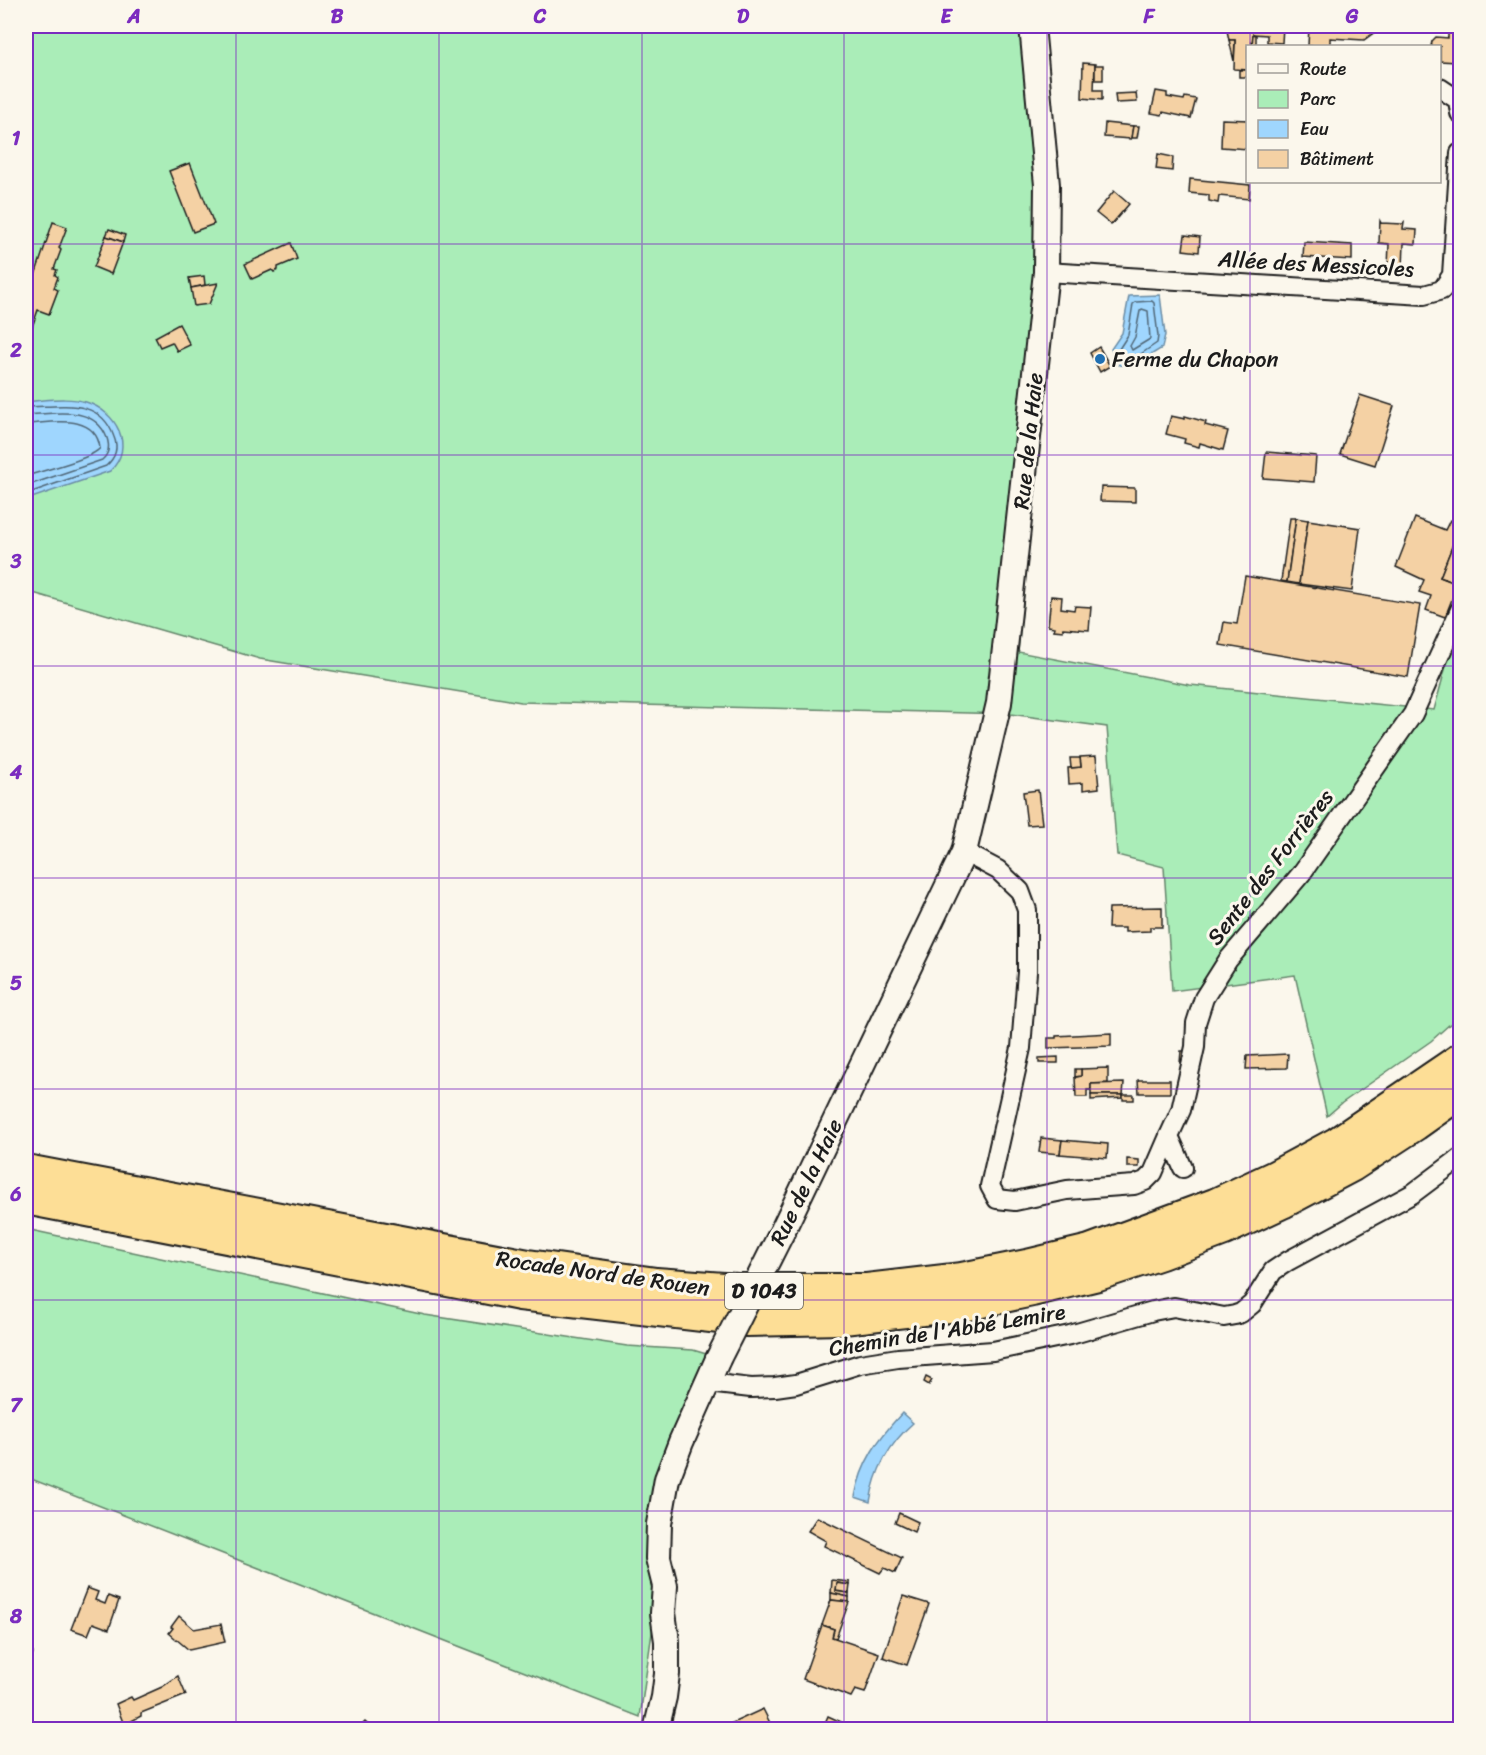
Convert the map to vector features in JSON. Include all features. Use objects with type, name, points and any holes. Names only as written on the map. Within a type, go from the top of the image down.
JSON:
[{"type":"highway","name":"Rocade Nord de Rouen","points":[[26,1171],[552,1269],[656,1284],[736,1290],[867,1290],[962,1279],[1090,1251],[1215,1205],[1275,1178],[1338,1143],[1461,1060]]},
{"type":"highway","name":"Rocade Nord de Rouen","points":[[26,1198],[520,1294],[746,1320],[843,1318],[967,1304],[1098,1274],[1161,1253],[1224,1229],[1342,1170],[1461,1092]]},
{"type":"street","name":"Rue de la Haie","points":[[656,1730],[667,1674],[667,1641],[663,1613],[665,1586],[658,1558],[659,1524],[667,1479],[718,1359],[782,1234],[964,852],[999,703],[1046,272],[1047,184],[1032,26]]},
{"type":"street","points":[[1441,89],[1458,100],[1461,113]]},
{"type":"street","name":"Allée des Messicoles","points":[[1046,272],[1424,295],[1442,290],[1452,275],[1461,153]]},
{"type":"street","name":"Sente des Forrières","points":[[1169,1137],[1181,1110],[1195,1047],[1196,1023],[1203,998],[1228,960],[1301,874],[1413,714],[1461,610]]},
{"type":"street","points":[[964,852],[998,870],[1020,891],[1027,910],[1027,972],[1021,1048],[990,1186],[997,1199],[1015,1201],[1067,1190],[1134,1185],[1153,1173],[1169,1137]]},
{"type":"street","points":[[1169,1137],[1183,1168]]},
{"type":"street","name":"Chemin de l'Abbé Lemire","points":[[708,1383],[775,1388],[796,1384],[860,1364],[898,1358],[993,1351],[1070,1335],[1174,1307],[1224,1317],[1241,1313],[1252,1304],[1273,1271],[1412,1194],[1461,1158]]},
{"type":"green space","points":[[26,26],[1023,26],[1054,286],[1018,652],[1190,685],[1434,710],[1460,615],[1460,1015],[1431,1041],[1327,1116],[1295,975],[1172,991],[1164,867],[1117,855],[1107,727],[1010,714],[521,702],[260,659],[26,591]]},
{"type":"green space","points":[[26,1229],[425,1315],[627,1346],[693,1350],[723,1359],[675,1470],[640,1717],[26,1477]]},
{"type":"water","points":[[1160,295],[1165,335],[1162,348],[1133,366],[1119,365],[1111,349],[1122,333],[1129,296]]},
{"type":"water","points":[[75,400],[97,407],[114,421],[122,441],[121,451],[118,462],[110,471],[26,500],[26,402]]},
{"type":"water","points":[[902,1413],[913,1423],[904,1431],[884,1458],[875,1479],[870,1502],[855,1497],[866,1462],[872,1451]]},
{"type":"building","points":[[1076,26],[1087,26],[1087,30],[1077,31]]},
{"type":"building","points":[[1226,26],[1283,26],[1282,43],[1267,42],[1267,35],[1253,34],[1252,45],[1246,45],[1246,70],[1234,69],[1235,40],[1229,40]]},
{"type":"building","points":[[1309,26],[1383,26],[1364,40],[1330,38],[1330,45],[1308,45]]},
{"type":"building","points":[[1460,26],[1460,59],[1457,62],[1441,61],[1441,45],[1431,45],[1436,37],[1448,38],[1448,28]]},
{"type":"building","points":[[1253,34],[1256,35],[1256,45],[1252,45]]},
{"type":"building","points":[[1229,40],[1235,40],[1234,61]]},
{"type":"building","points":[[1083,63],[1095,64],[1094,90],[1102,90],[1102,100],[1082,98]]},
{"type":"building","points":[[1095,65],[1103,65],[1103,80],[1095,80]]},
{"type":"building","points":[[1239,70],[1246,70],[1246,77],[1239,77]]},
{"type":"building","points":[[1156,91],[1167,93],[1167,97],[1184,100],[1185,97],[1196,99],[1191,118],[1163,112],[1162,115],[1151,113]]},
{"type":"building","points":[[1136,93],[1137,102],[1116,103],[1115,94]]},
{"type":"building","points":[[1222,119],[1246,120],[1246,149],[1221,147]]},
{"type":"building","points":[[1105,123],[1133,126],[1131,139],[1104,137]]},
{"type":"building","points":[[1133,126],[1139,126],[1137,138],[1131,138]]},
{"type":"building","points":[[1158,154],[1173,157],[1172,171],[1156,169]]},
{"type":"building","points":[[190,163],[214,224],[193,232],[169,171]]},
{"type":"building","points":[[1190,179],[1250,185],[1249,199],[1219,196],[1218,203],[1209,201],[1209,195],[1189,193]]},
{"type":"building","points":[[1114,191],[1129,204],[1111,225],[1096,213]]},
{"type":"building","points":[[1380,221],[1381,223],[1404,223],[1403,229],[1417,230],[1416,244],[1404,243],[1403,268],[1388,267],[1389,244],[1379,243]]},
{"type":"building","points":[[53,222],[67,227],[54,269],[57,270],[55,275],[58,277],[54,288],[58,290],[49,314],[38,310],[31,330],[26,329],[26,302]]},
{"type":"building","points":[[109,229],[125,235],[123,242],[106,236]]},
{"type":"building","points":[[1185,235],[1200,237],[1199,252],[1183,250]]},
{"type":"building","points":[[106,236],[123,242],[111,274],[94,267]]},
{"type":"building","points":[[1304,242],[1352,245],[1352,260],[1303,257]]},
{"type":"building","points":[[291,243],[297,259],[278,267],[278,270],[274,272],[272,270],[252,279],[245,264]]},
{"type":"building","points":[[204,276],[205,285],[191,288],[189,278]]},
{"type":"building","points":[[218,283],[209,304],[194,306],[191,288]]},
{"type":"building","points":[[179,324],[190,345],[177,351],[172,342],[160,347],[155,337]]},
{"type":"building","name":"Ferme du Chapon","points":[[1099,347],[1110,366],[1100,372],[1090,353]]},
{"type":"building","points":[[1360,395],[1394,406],[1375,465],[1340,454]]},
{"type":"building","points":[[1171,416],[1185,419],[1185,416],[1206,422],[1205,425],[1228,431],[1223,450],[1200,443],[1199,447],[1184,443],[1185,439],[1166,434]]},
{"type":"building","points":[[1266,452],[1316,456],[1314,482],[1263,478]]},
{"type":"building","points":[[1101,487],[1135,488],[1135,502],[1100,501]]},
{"type":"building","points":[[1290,518],[1296,518],[1287,582],[1281,581]]},
{"type":"building","points":[[1296,518],[1308,520],[1299,584],[1287,582]]},
{"type":"building","points":[[1415,518],[1445,530],[1450,520],[1460,524],[1460,530],[1440,577],[1458,584],[1445,617],[1426,610],[1431,596],[1419,592],[1424,580],[1396,567]]},
{"type":"building","points":[[1308,520],[1360,528],[1352,591],[1299,584]]},
{"type":"building","points":[[1459,529],[1460,579],[1458,584],[1440,577]]},
{"type":"building","points":[[1245,576],[1420,605],[1408,677],[1220,645],[1224,622],[1237,624]]},
{"type":"building","points":[[1051,596],[1062,597],[1061,608],[1074,610],[1075,606],[1091,607],[1089,630],[1063,628],[1063,631],[1054,630],[1055,627],[1048,626]]},
{"type":"building","points":[[1096,756],[1099,788],[1083,790],[1083,783],[1069,784],[1068,768],[1081,767],[1080,757]]},
{"type":"building","points":[[1070,758],[1080,758],[1081,767],[1071,768]]},
{"type":"building","points":[[1038,790],[1042,824],[1027,825],[1023,792]]},
{"type":"building","points":[[1162,907],[1162,927],[1150,927],[1150,931],[1125,932],[1125,928],[1108,928],[1109,908]]},
{"type":"building","points":[[1111,1033],[1111,1046],[1048,1048],[1048,1038],[1056,1038],[1056,1036]]},
{"type":"building","points":[[1181,1051],[1187,1051],[1186,1062],[1180,1063]]},
{"type":"building","points":[[1288,1054],[1287,1068],[1246,1069],[1247,1056]]},
{"type":"building","points":[[1058,1057],[1058,1063],[1039,1063],[1039,1058]]},
{"type":"building","points":[[1108,1068],[1108,1083],[1091,1084],[1091,1090],[1087,1090],[1087,1097],[1076,1097],[1075,1077],[1081,1076],[1081,1069]]},
{"type":"building","points":[[1075,1069],[1081,1069],[1081,1076],[1075,1077]]},
{"type":"building","points":[[1138,1080],[1170,1080],[1170,1093],[1139,1093]]},
{"type":"building","points":[[1124,1083],[1123,1095],[1091,1095],[1091,1084]]},
{"type":"building","points":[[1091,1095],[1123,1095],[1123,1098],[1091,1100]]},
{"type":"building","points":[[1123,1095],[1134,1095],[1134,1100],[1123,1100]]},
{"type":"building","points":[[1041,1138],[1062,1140],[1060,1154],[1039,1152]]},
{"type":"building","points":[[1062,1140],[1108,1144],[1107,1158],[1060,1154]]},
{"type":"building","points":[[1127,1159],[1139,1160],[1139,1167],[1127,1167]]},
{"type":"building","points":[[926,1377],[932,1380],[929,1385],[924,1382]]},
{"type":"building","points":[[899,1513],[918,1522],[914,1532],[895,1523]]},
{"type":"building","points":[[817,1517],[902,1558],[895,1573],[884,1568],[880,1573],[824,1546],[826,1541],[808,1531]]},
{"type":"building","points":[[832,1580],[850,1582],[850,1585],[837,1583],[836,1591],[849,1593],[849,1597],[831,1593]]},
{"type":"building","points":[[837,1583],[850,1585],[849,1593],[836,1591]]},
{"type":"building","points":[[87,1588],[98,1592],[95,1600],[105,1604],[108,1596],[119,1600],[109,1629],[93,1623],[88,1635],[71,1629]]},
{"type":"building","points":[[831,1593],[849,1597],[849,1602],[831,1600]]},
{"type":"building","points":[[903,1596],[929,1604],[907,1665],[883,1657]]},
{"type":"building","points":[[831,1600],[849,1602],[836,1638],[832,1637],[834,1629],[822,1625]]},
{"type":"building","points":[[179,1616],[194,1629],[221,1624],[225,1642],[189,1650],[169,1633]]},
{"type":"building","points":[[822,1625],[834,1629],[832,1637],[879,1653],[865,1693],[855,1690],[851,1697],[803,1679]]},
{"type":"building","points":[[26,1651],[33,1653],[27,1670],[26,1670]]},
{"type":"building","points":[[178,1676],[186,1695],[141,1713],[141,1716],[124,1725],[116,1704],[131,1697],[133,1700],[162,1687]]},
{"type":"building","points":[[763,1709],[772,1727],[766,1730],[727,1730],[726,1726]]},
{"type":"building","points":[[828,1716],[852,1727],[851,1730],[822,1730]]},
{"type":"building","points":[[365,1722],[374,1730],[357,1730]]},
{"type":"place","name":"Ferme du Chapon","points":[[1100,359]]}]
